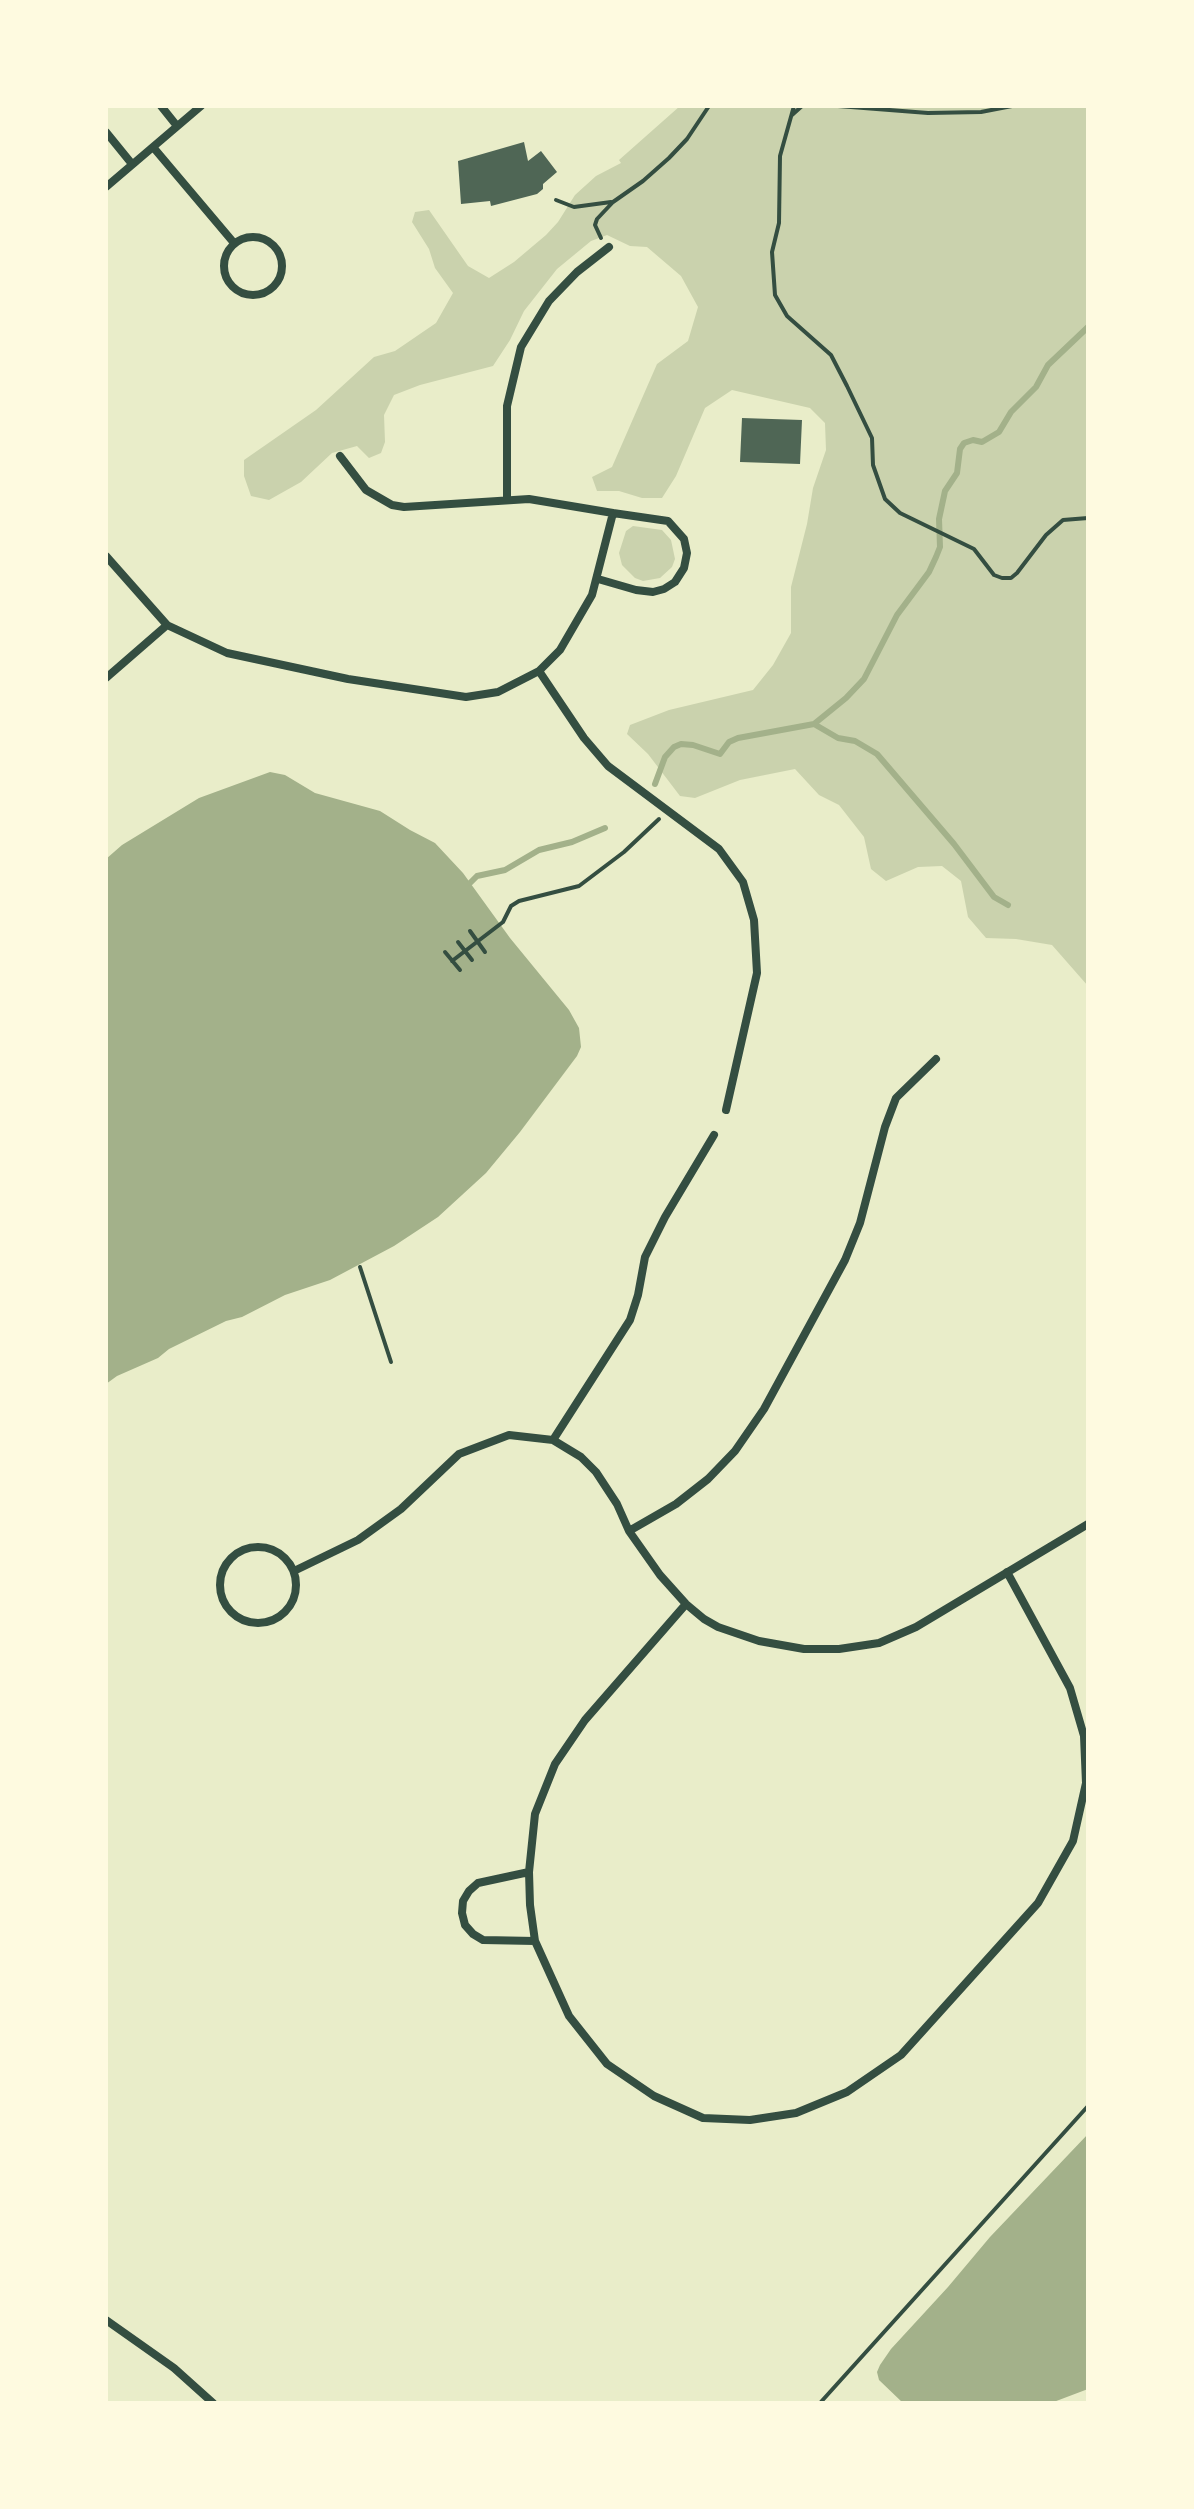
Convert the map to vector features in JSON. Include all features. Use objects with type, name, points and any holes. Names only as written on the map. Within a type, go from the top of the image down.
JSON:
[{"type":"street","points":[[161,106],[177,126]]},
{"type":"street","points":[[106,187],[201,106]]},
{"type":"street","points":[[106,132],[132,164]]},
{"type":"street","points":[[153,147],[234,243]]},
{"type":"street","points":[[256,237],[276,247],[282,269],[272,289],[250,295],[230,285],[224,263],[234,243],[256,237]]},
{"type":"street","points":[[507,499],[507,406],[521,347],[549,301],[577,272],[607,248]]},
{"type":"street","points":[[340,456],[366,490],[392,505],[404,507],[529,499],[668,521],[684,539],[687,553],[684,568],[675,582],[664,589],[653,592],[636,590],[598,579]]},
{"type":"street","points":[[106,556],[167,625],[227,653],[348,679],[466,697],[498,692],[539,671],[560,650],[577,625],[598,579],[613,513]]},
{"type":"street","points":[[106,678],[167,625]]},
{"type":"street","points":[[539,671],[584,738],[608,766],[719,849],[743,882],[754,920],[757,973],[726,1110]]},
{"type":"street","points":[[629,1531],[676,1504],[708,1479],[735,1451],[764,1409],[845,1260],[860,1223],[885,1127],[896,1098],[936,1059]]},
{"type":"street","points":[[553,1440],[630,1320],[645,1257],[714,1135]]},
{"type":"street","points":[[294,1571],[358,1540],[401,1509],[459,1454],[509,1435],[553,1440],[581,1457],[596,1472],[617,1504],[629,1531],[660,1575],[686,1604],[718,1627],[759,1641],[804,1649],[839,1649],[879,1643],[916,1627],[1088,1524]]},
{"type":"street","points":[[258,1546],[273,1550],[286,1558],[294,1571],[296,1586],[293,1601],[284,1613],[272,1621],[257,1624],[242,1621],[221,1600],[219,1585],[222,1570],[243,1549],[258,1546]]},
{"type":"street","points":[[686,1604],[585,1720],[555,1764],[535,1814],[529,1872],[535,1941],[569,2016],[607,2064],[654,2096],[703,2118],[750,2120],[796,2113],[847,2092],[901,2055],[1038,1903],[1073,1841],[1086,1783],[1084,1736],[1070,1688],[1007,1572]]},
{"type":"street","points":[[529,1872],[478,1883],[463,1901],[462,1913],[465,1925],[483,1940],[535,1941]]},
{"type":"street","points":[[106,2320],[174,2368],[213,2403]]},
{"type":"path","points":[[607,248],[595,225],[597,219],[613,202],[669,158],[687,139],[709,106]]},
{"type":"path","points":[[794,106],[780,156],[779,223],[772,252],[775,295],[787,316],[831,355],[872,438],[873,465],[885,499],[900,513],[974,549],[994,575],[1011,578],[1054,526],[1063,520],[1088,518]]},
{"type":"path","points":[[791,116],[802,106]]},
{"type":"path","points":[[838,106],[928,113],[981,112],[1012,106]]},
{"type":"path","points":[[556,200],[574,207],[613,202]]},
{"type":"path","points":[[452,961],[503,922],[507,911],[519,901],[579,886],[588,880],[630,847],[667,810]]},
{"type":"path","points":[[470,931],[485,952]]},
{"type":"path","points":[[458,942],[472,960]]},
{"type":"path","points":[[445,952],[460,970]]},
{"type":"path","points":[[360,1267],[391,1362]]},
{"type":"path","points":[[820,2403],[1088,2106]]},
{"type":"shaded area","points":[[680,106],[1088,106],[1088,986],[1052,945],[986,938],[968,917],[961,881],[942,866],[918,867],[886,881],[871,869],[864,837],[839,805],[819,795],[795,769],[740,780],[695,798],[680,796],[648,754],[627,734],[630,725],[669,710],[753,690],[773,665],[791,633],[791,587],[813,488],[826,450],[825,423],[810,408],[732,390],[705,408],[676,476],[662,498],[597,491],[592,477],[612,467],[657,364],[688,341],[698,307],[681,276],[647,247],[630,246],[607,235],[591,241],[557,269],[524,311],[493,366],[394,395],[384,415],[385,442],[381,453],[369,458],[357,446],[332,453],[301,482],[269,500],[251,496],[244,476],[244,460],[316,410],[374,357],[395,351],[436,323],[453,293],[435,268],[429,249],[412,222],[415,212],[429,210],[468,266],[489,278],[546,235],[575,195],[596,176],[621,163],[619,160]]},
{"type":"shaded area","points":[[633,526],[662,530],[671,540],[675,559],[672,567],[660,578],[643,581],[635,578],[622,565],[619,553],[626,531]]},
{"type":"shaded area","points":[[270,772],[285,775],[315,793],[380,811],[435,843],[463,873],[510,938],[569,1010],[579,1028],[581,1047],[520,1132],[486,1173],[438,1217],[394,1246],[330,1280],[285,1295],[242,1317],[226,1321],[106,1384],[106,859],[122,845],[199,798]]},
{"type":"shaded area","points":[[1088,2134],[1088,2389],[1051,2403],[903,2403],[879,2380],[877,2372],[891,2349],[990,2237]]},
{"type":"building","points":[[524,142],[528,161],[541,151],[557,172],[543,184],[543,189],[537,194],[491,206],[490,201],[461,204],[458,161]]},
{"type":"building","points":[[742,418],[802,420],[800,464],[740,462]]},
{"type":"waterway","points":[[655,784],[665,757],[674,747],[693,745],[720,754],[729,742],[738,738],[814,724],[846,698],[864,679],[897,615],[929,572],[936,557],[940,547],[939,519],[945,491],[957,473],[960,449],[964,443],[973,440],[982,442],[999,432],[1011,412],[1036,387],[1048,365],[1088,327]]},
{"type":"waterway","points":[[814,724],[877,754],[954,844],[994,897],[1008,905]]},
{"type":"waterway","points":[[470,883],[477,876],[505,870],[539,850],[572,842],[605,828]]}]
